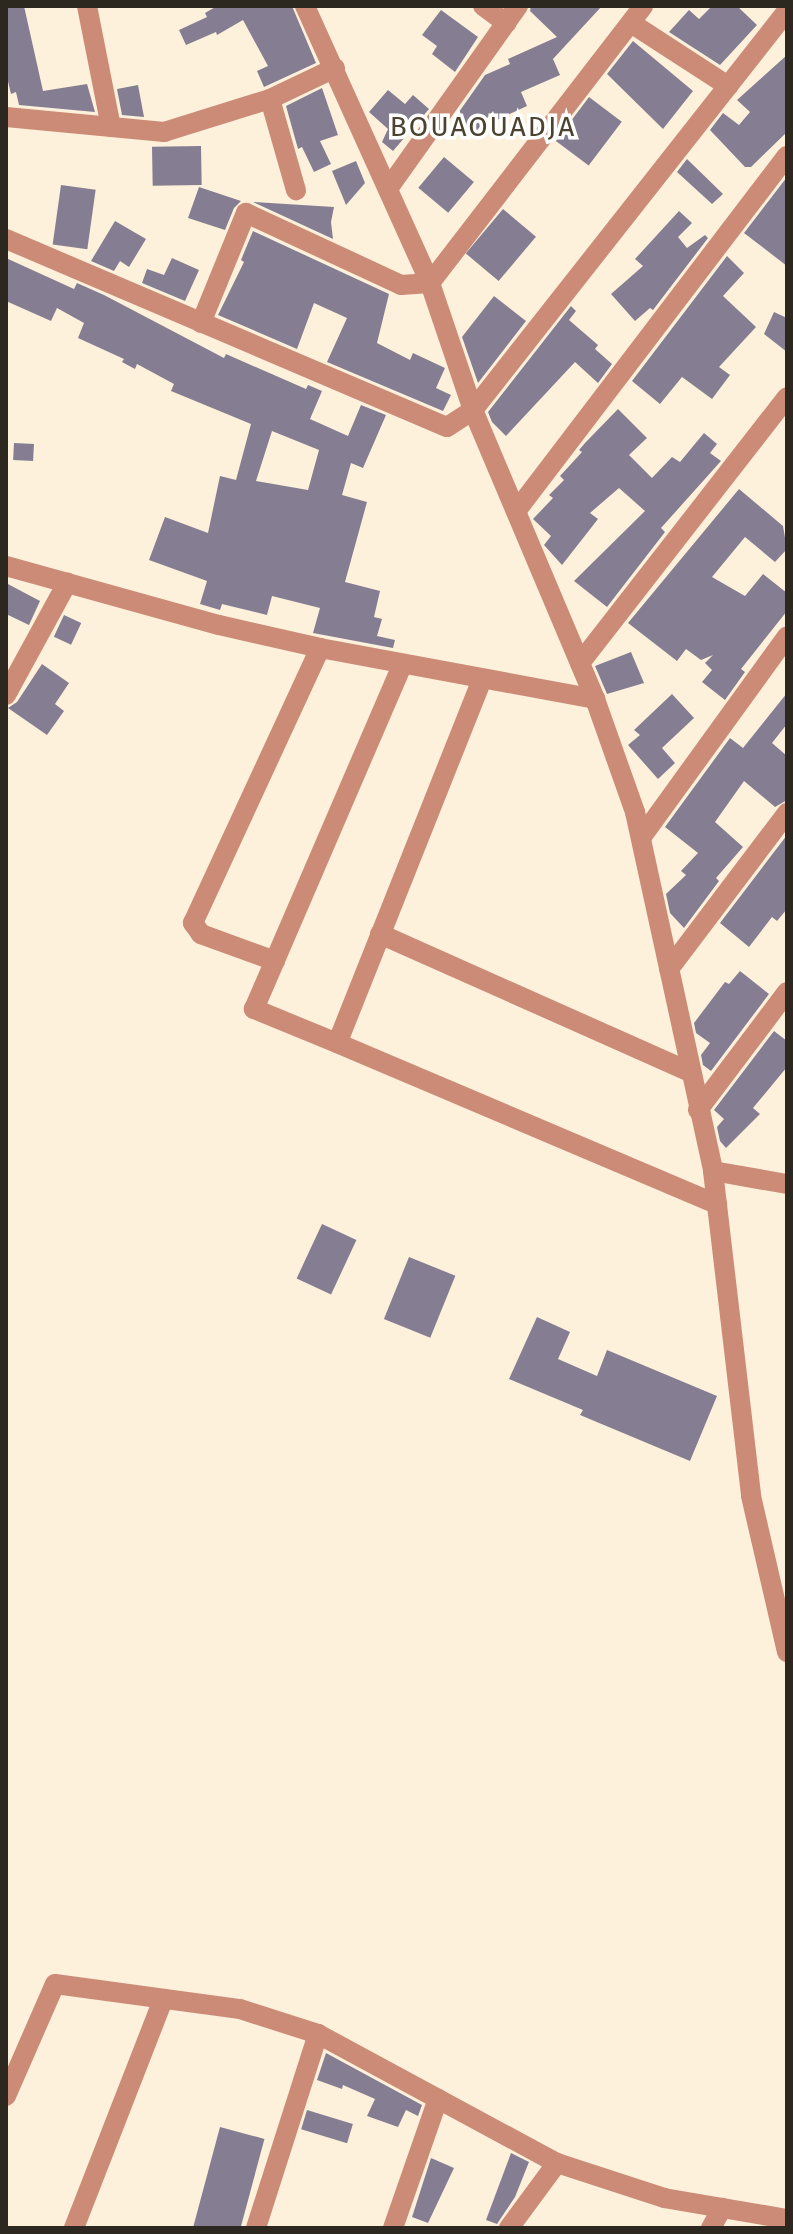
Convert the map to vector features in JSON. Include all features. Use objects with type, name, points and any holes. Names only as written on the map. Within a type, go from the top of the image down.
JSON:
[{"type":"street","points":[[87,6],[111,127]]},
{"type":"street","points":[[305,6],[390,186],[430,283],[473,410],[595,699],[635,812],[713,1171],[751,1496],[787,1652]]},
{"type":"street","points":[[483,6],[506,23]]},
{"type":"street","points":[[390,186],[518,6]]},
{"type":"street","points":[[6,239],[447,427],[473,410],[787,11]]},
{"type":"street","points":[[201,323],[246,213],[401,285],[430,283],[637,14],[728,86]]},
{"type":"street","points":[[7,114],[164,132],[270,99],[335,68]]},
{"type":"street","points":[[270,99],[296,190]]},
{"type":"street","points":[[517,510],[787,156]]},
{"type":"street","points":[[580,663],[787,397]]},
{"type":"street","points":[[6,566],[219,625],[320,648],[595,699]]},
{"type":"street","points":[[6,695],[67,583]]},
{"type":"street","points":[[641,838],[787,636]]},
{"type":"street","points":[[275,961],[201,934],[193,923],[320,648]]},
{"type":"street","points":[[402,665],[254,1009],[717,1204]]},
{"type":"street","points":[[337,1043],[479,687]]},
{"type":"street","points":[[669,969],[787,813]]},
{"type":"street","points":[[380,934],[690,1072]]},
{"type":"street","points":[[698,1110],[787,992]]},
{"type":"street","points":[[713,1171],[784,1178]]},
{"type":"street","points":[[6,2096],[55,1984],[240,2009],[318,2034],[557,2163],[664,2198],[787,2219]]},
{"type":"street","points":[[74,2228],[163,2000]]},
{"type":"street","points":[[256,2228],[318,2034]]},
{"type":"street","points":[[393,2228],[438,2099]]},
{"type":"street","points":[[509,2228],[557,2163]]},
{"type":"street","points":[[711,2228],[722,2208]]},
{"type":"building","points":[[6,6],[24,6],[43,91],[87,84],[95,112],[19,105],[16,92],[11,94],[6,73]]},
{"type":"building","points":[[217,6],[292,6],[316,63],[264,87],[257,71],[268,66],[243,20],[217,35],[216,32],[186,45],[179,30],[207,17],[205,13]]},
{"type":"building","points":[[531,6],[602,6],[553,59],[560,75],[521,92],[527,106],[497,120],[493,111],[473,135],[454,119],[485,75],[510,64],[508,59],[557,37],[530,11]]},
{"type":"building","points":[[712,6],[737,6],[757,25],[720,65],[669,32],[689,10],[699,19]]},
{"type":"building","points":[[441,10],[478,37],[455,72],[432,54],[437,46],[422,35]]},
{"type":"building","points":[[633,41],[693,91],[663,129],[607,74]]},
{"type":"building","points":[[787,55],[787,132],[751,167],[745,167],[710,130],[723,113],[739,125],[750,112],[737,100]]},
{"type":"building","points":[[138,85],[144,117],[122,115],[117,89]]},
{"type":"building","points":[[322,88],[338,135],[320,141],[331,164],[314,172],[302,147],[298,149],[286,106]]},
{"type":"building","points":[[388,90],[405,104],[413,95],[429,109],[393,151],[382,142],[388,129],[369,112]]},
{"type":"building","points":[[589,97],[622,122],[589,166],[556,141]]},
{"type":"building","points":[[201,146],[202,185],[153,186],[152,147]]},
{"type":"building","points":[[444,157],[474,182],[448,213],[418,188]]},
{"type":"building","points":[[687,159],[723,194],[712,204],[677,172]]},
{"type":"building","points":[[356,161],[365,183],[346,205],[332,171]]},
{"type":"building","points":[[787,177],[787,266],[744,233]]},
{"type":"building","points":[[61,185],[96,190],[87,249],[53,244]]},
{"type":"building","points":[[199,187],[241,201],[234,208],[225,230],[188,218]]},
{"type":"building","points":[[253,202],[334,207],[331,222],[333,239]]},
{"type":"building","points":[[503,209],[536,237],[499,281],[466,253]]},
{"type":"building","points":[[679,211],[692,223],[678,237],[687,248],[705,235],[708,238],[653,310],[650,308],[635,321],[611,294],[643,266],[635,259]]},
{"type":"building","points":[[115,221],[146,239],[129,267],[120,261],[114,271],[91,261]]},
{"type":"building","points":[[253,231],[389,294],[377,343],[410,360],[413,353],[445,368],[436,388],[451,395],[443,411],[327,362],[347,318],[314,303],[297,349],[218,315],[244,262],[241,260]]},
{"type":"building","points":[[727,256],[744,273],[723,296],[756,327],[719,367],[730,375],[712,399],[682,377],[660,404],[632,381]]},
{"type":"building","points":[[6,258],[74,289],[77,283],[104,295],[224,358],[226,354],[306,389],[308,385],[322,391],[310,419],[348,436],[361,405],[386,415],[363,468],[351,463],[342,495],[367,502],[345,582],[380,591],[374,617],[382,619],[377,636],[395,640],[393,648],[313,633],[320,608],[272,596],[267,615],[222,604],[220,610],[200,604],[207,581],[149,560],[165,517],[208,533],[220,476],[236,480],[251,424],[171,391],[174,384],[137,364],[135,369],[122,362],[124,359],[78,338],[84,323],[57,308],[51,321],[6,301]],"holes":[[[272,431],[319,450],[308,490],[256,481]]]},
{"type":"building","points":[[172,258],[199,270],[185,301],[142,283],[147,269],[164,275]]},
{"type":"building","points":[[494,296],[526,321],[478,383],[462,337]]},
{"type":"building","points":[[571,306],[576,311],[569,320],[598,345],[595,349],[612,364],[598,383],[575,362],[506,436],[492,422],[488,412]]},
{"type":"building","points":[[774,312],[787,318],[787,352],[764,334]]},
{"type":"building","points":[[618,409],[647,438],[629,455],[652,478],[672,457],[680,462],[704,433],[717,444],[710,453],[721,461],[661,528],[665,532],[607,607],[574,581],[645,511],[619,488],[590,513],[598,519],[562,565],[544,545],[551,536],[533,519],[553,498],[549,495],[564,480],[560,476],[582,452],[579,450]]},
{"type":"building","points":[[14,443],[34,444],[33,461],[13,460]]},
{"type":"building","points":[[739,489],[783,526],[787,549],[775,562],[745,537],[712,577],[745,596],[763,574],[787,593],[787,611],[741,669],[745,672],[725,700],[702,682],[712,670],[705,663],[713,655],[701,660],[686,649],[677,661],[628,623]]},
{"type":"building","points":[[6,583],[40,601],[29,625],[6,614]]},
{"type":"building","points":[[64,615],[81,623],[71,645],[54,637]]},
{"type":"building","points":[[631,652],[644,683],[607,694],[595,666]]},
{"type":"building","points":[[42,664],[69,683],[55,704],[64,711],[47,735],[8,708],[17,702]]},
{"type":"building","points":[[787,693],[787,724],[772,743],[787,756],[787,800],[775,807],[744,781],[715,822],[743,847],[716,878],[719,881],[684,928],[670,913],[666,894],[686,875],[681,871],[698,853],[665,827],[730,738],[743,748]]},
{"type":"building","points":[[672,694],[694,718],[662,748],[675,763],[658,779],[628,745],[640,735],[634,730]]},
{"type":"building","points":[[787,835],[787,909],[777,921],[772,917],[749,947],[720,923]]},
{"type":"building","points":[[740,971],[769,994],[711,1071],[703,1065],[701,1055],[710,1043],[696,1033],[694,1023],[725,982],[729,984]]},
{"type":"building","points":[[774,1031],[787,1041],[787,1067],[753,1108],[760,1114],[726,1148],[720,1141],[717,1127],[724,1119],[714,1110]]},
{"type":"building","points":[[322,1224],[356,1240],[331,1294],[297,1278]]},
{"type":"building","points":[[409,1257],[455,1276],[430,1338],[384,1319]]},
{"type":"building","points":[[537,1317],[570,1332],[558,1359],[597,1376],[607,1350],[717,1396],[690,1461],[580,1415],[583,1410],[509,1379]]},
{"type":"building","points":[[326,2053],[422,2105],[418,2116],[406,2110],[398,2127],[367,2116],[375,2099],[343,2085],[342,2089],[317,2080]]},
{"type":"building","points":[[307,2110],[353,2124],[347,2143],[301,2129]]},
{"type":"building","points":[[220,2127],[264,2139],[241,2228],[193,2228]]},
{"type":"building","points":[[511,2153],[529,2162],[515,2197],[497,2224],[486,2220]]},
{"type":"building","points":[[431,2158],[454,2168],[428,2223],[412,2217]]},
{"type":"district","name":"BOUAOUADJA","points":[[483,127]]}]
